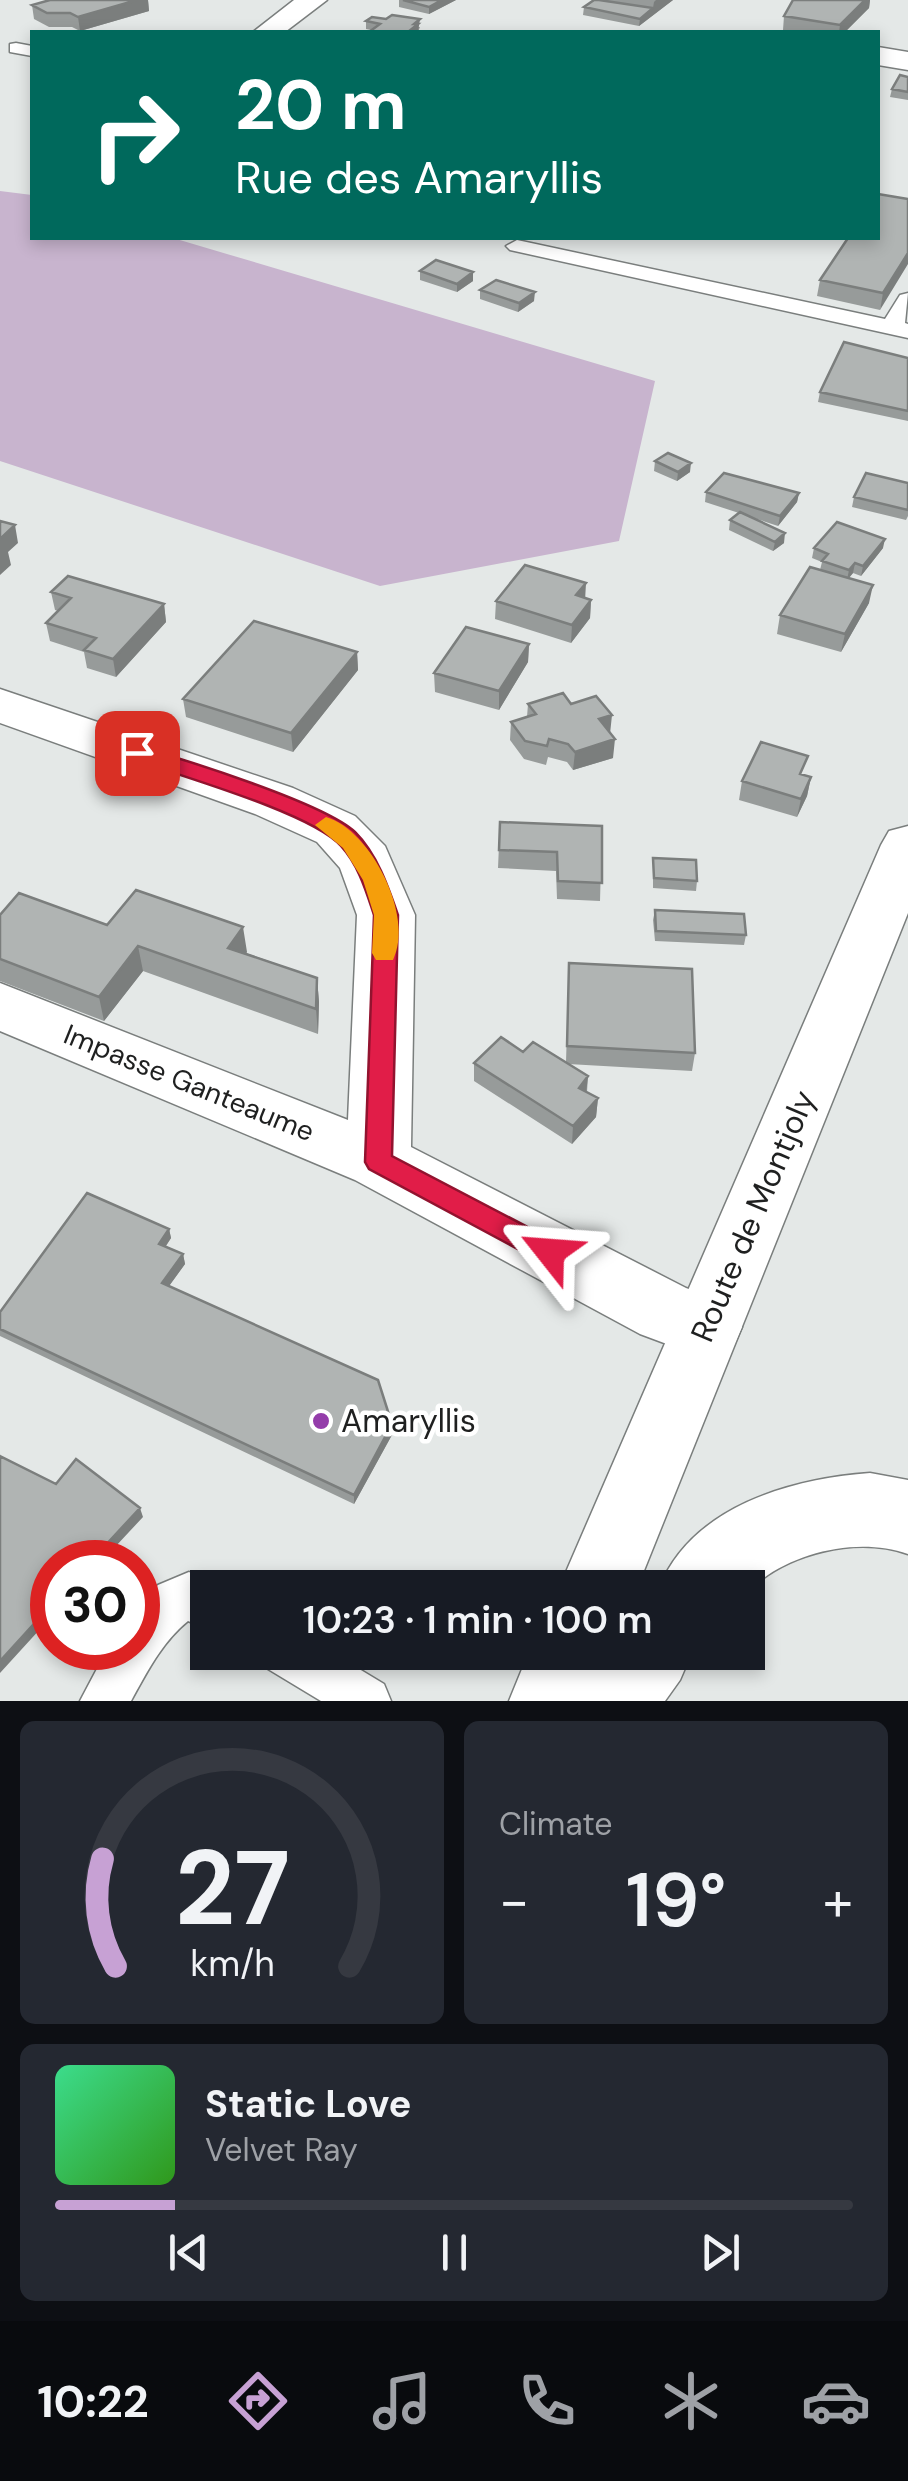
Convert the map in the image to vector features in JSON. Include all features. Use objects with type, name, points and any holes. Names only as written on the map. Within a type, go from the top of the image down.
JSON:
[{"type":"street","points":[[270,30],[314,0]]},
{"type":"street","points":[[880,56],[908,61]]},
{"type":"street","points":[[0,705],[274,801],[336,828],[351,842],[374,879],[386,915],[378,1162]]},
{"type":"street","name":"Route de Montjoly","points":[[606,1570],[908,844]]},
{"type":"street","name":"Impasse Ganteaume","points":[[0,1006],[378,1162],[665,1312],[707,1327]]},
{"type":"street","points":[[716,1570],[740,1546],[812,1518],[864,1507],[903,1514]]},
{"type":"street","points":[[550,1701],[563,1670]]},
{"type":"street","points":[[614,1701],[638,1670]]},
{"type":"lane","points":[[517,246],[899,329],[908,300]]},
{"type":"lane","points":[[104,1701],[158,1614],[173,1600],[190,1596]]},
{"type":"lane","points":[[315,1670],[367,1701]]},
{"type":"shaded area","points":[[0,191],[30,195],[30,240],[180,240],[655,381],[619,541],[380,586],[0,461]]},
{"type":"building","points":[[50,0],[137,0],[78,17],[47,13],[32,5]]},
{"type":"building","points":[[403,0],[442,0],[429,7]]},
{"type":"building","points":[[594,0],[653,8],[640,19],[584,7]]},
{"type":"building","points":[[793,0],[865,0],[840,25],[784,16]]},
{"type":"building","points":[[392,15],[420,19],[410,30],[372,30],[380,24],[366,21],[372,17],[386,19]]},
{"type":"building","points":[[900,75],[908,77],[908,92],[892,89]]},
{"type":"building","points":[[880,194],[908,199],[908,253],[883,293],[820,280],[847,240],[880,240]]},
{"type":"building","points":[[436,260],[473,272],[457,284],[420,271]]},
{"type":"building","points":[[496,280],[535,292],[519,303],[480,290]]},
{"type":"building","points":[[844,342],[908,358],[908,411],[820,392]]},
{"type":"building","points":[[668,453],[691,463],[678,472],[655,461]]},
{"type":"building","points":[[724,473],[799,493],[780,516],[706,492]]},
{"type":"building","points":[[866,473],[908,483],[908,510],[854,497]]},
{"type":"building","points":[[740,512],[785,533],[775,542],[730,520]]},
{"type":"building","points":[[0,521],[15,525],[0,539]]},
{"type":"building","points":[[837,522],[885,539],[863,566],[855,563],[849,570],[822,561],[828,554],[814,548]]},
{"type":"building","points":[[525,565],[586,583],[576,595],[591,600],[572,625],[496,601]]},
{"type":"building","points":[[810,567],[873,585],[845,634],[780,615]]},
{"type":"building","points":[[68,576],[164,604],[113,659],[84,650],[96,638],[46,623],[71,598],[51,592]]},
{"type":"building","points":[[254,621],[357,652],[291,733],[183,699]]},
{"type":"building","points":[[466,627],[529,644],[499,691],[434,673]]},
{"type":"building","points":[[563,693],[571,704],[596,696],[612,715],[599,719],[615,739],[575,752],[568,744],[549,739],[547,746],[525,741],[511,722],[536,714],[528,704]]},
{"type":"building","points":[[761,742],[808,756],[800,774],[811,777],[801,799],[742,781]]},
{"type":"building","points":[[500,822],[602,826],[602,883],[558,881],[557,852],[499,850]]},
{"type":"building","points":[[653,858],[696,860],[697,881],[654,878]]},
{"type":"building","points":[[136,890],[243,927],[228,948],[317,978],[316,1009],[138,946],[99,997],[0,959],[0,915],[19,893],[107,925]]},
{"type":"building","points":[[655,910],[744,914],[746,935],[656,931]]},
{"type":"building","points":[[569,963],[692,969],[695,1053],[567,1046]]},
{"type":"building","points":[[501,1037],[523,1052],[533,1042],[588,1076],[579,1088],[598,1098],[573,1126],[474,1063]]},
{"type":"building","points":[[87,1193],[169,1229],[159,1244],[183,1254],[162,1283],[378,1380],[392,1424],[354,1495],[0,1329],[0,1312]]},
{"type":"building","points":[[0,1456],[56,1484],[76,1459],[140,1508],[110,1540],[30,1540],[30,1628],[0,1661]]},
{"type":"slow traffic","points":[[326,825],[336,828],[351,842],[374,879],[386,915],[384,953]]},
{"type":"place","name":"Amaryllis","points":[[321,1421]]},
{"type":"route","points":[[137,753],[274,801],[336,828],[351,842],[374,879],[386,915],[378,1162],[550,1252]]}]
